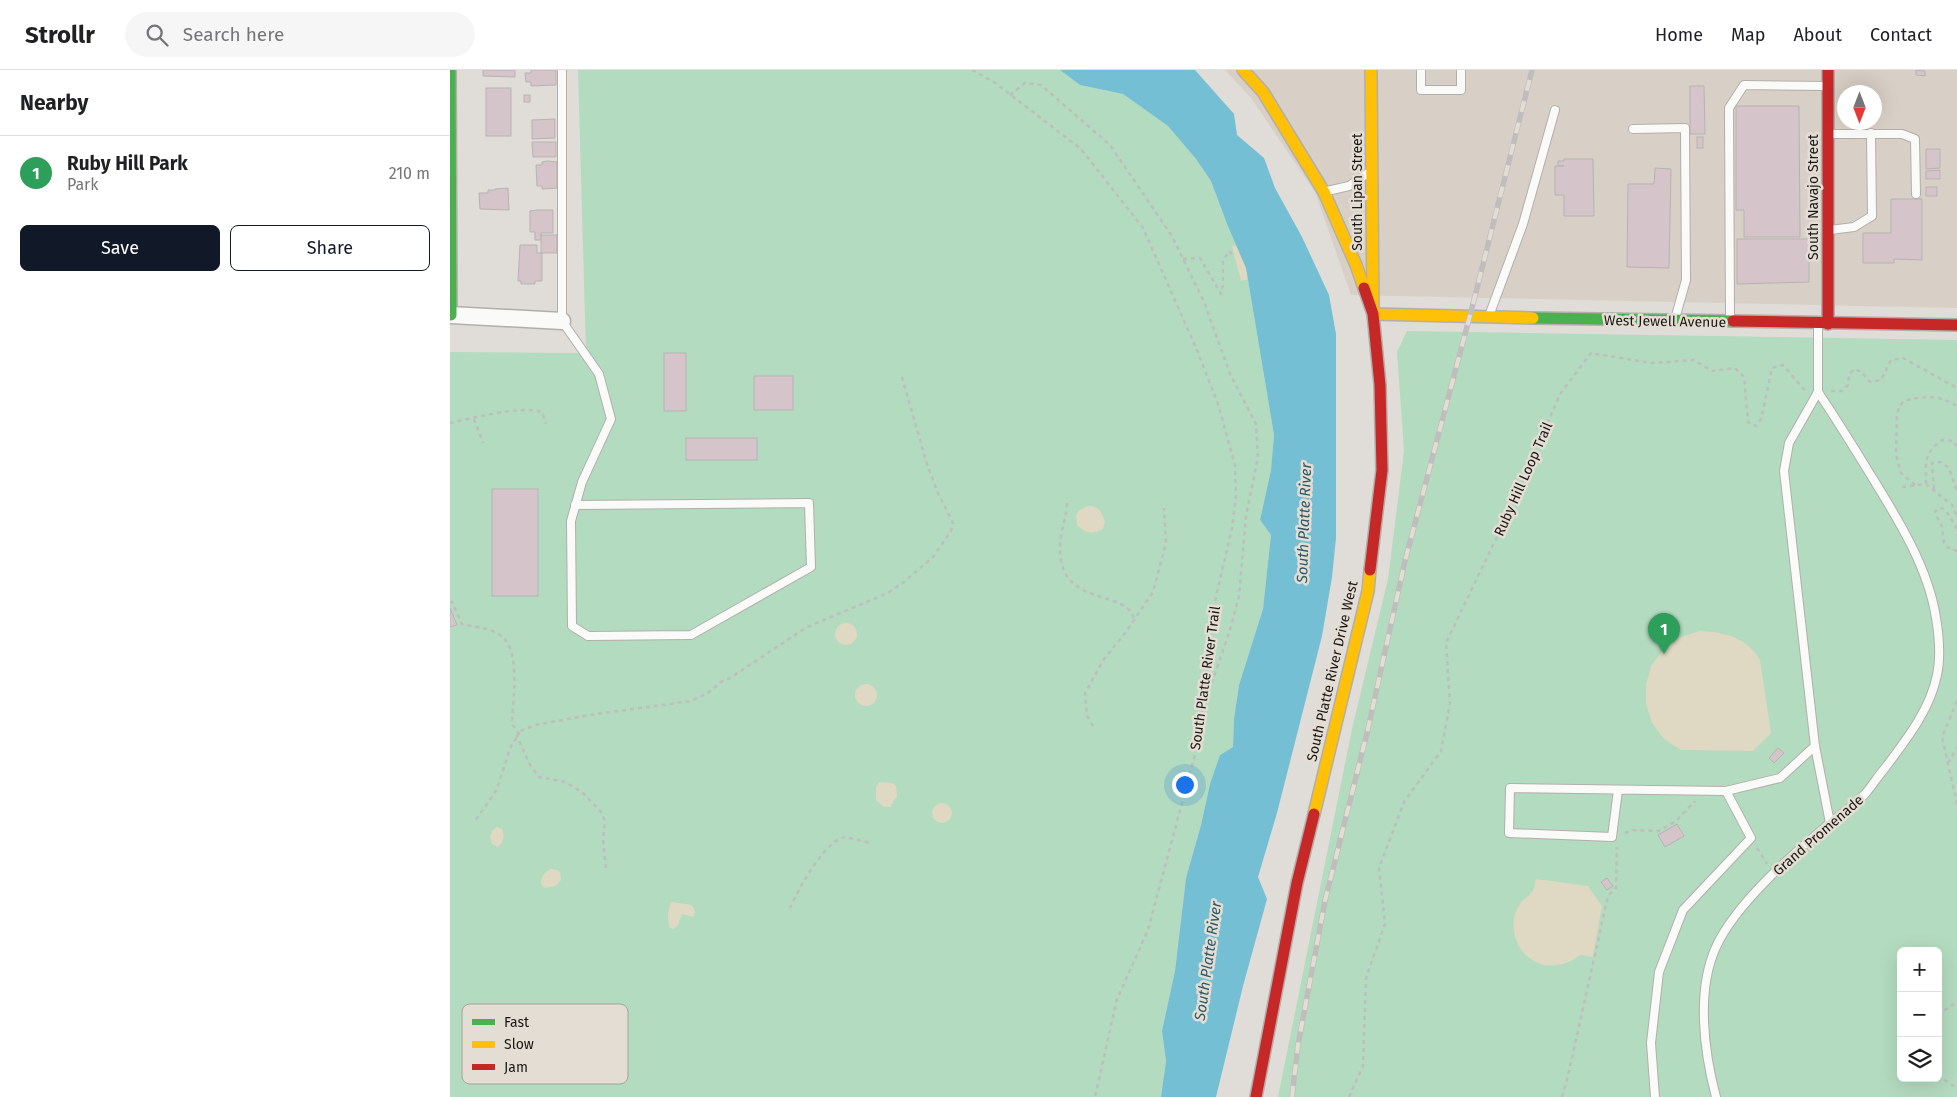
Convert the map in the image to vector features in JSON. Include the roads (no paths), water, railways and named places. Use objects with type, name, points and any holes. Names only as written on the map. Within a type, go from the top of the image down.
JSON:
[{"type":"street","points":[[450,70],[450,315],[562,321]]},
{"type":"street","name":"South Platte River Drive West","points":[[1243,70],[1262,92],[1324,192],[1356,265],[1373,314],[1380,385],[1382,470],[1368,591],[1297,883],[1256,1097]]},
{"type":"street","name":"South Lipan Street","points":[[1371,70],[1373,314]]},
{"type":"street","name":"South Navajo Street","points":[[1823,324],[1828,230],[1828,70]]},
{"type":"street","name":"West Jewell Avenue","points":[[1373,314],[1488,318],[1957,325]]},
{"type":"lane","points":[[562,70],[562,321],[599,374],[611,419],[582,482],[571,521],[572,626],[588,636],[691,635],[811,567],[809,503],[576,505]]},
{"type":"lane","points":[[1421,70],[1421,90],[1461,90],[1461,70]]},
{"type":"lane","points":[[1730,322],[1729,108],[1744,85],[1828,86]]},
{"type":"lane","points":[[1488,318],[1523,224],[1555,110]]},
{"type":"lane","points":[[1633,129],[1685,128],[1686,280],[1674,321]]},
{"type":"lane","points":[[1828,230],[1854,227],[1872,216],[1871,133]]},
{"type":"lane","points":[[1828,134],[1902,134],[1915,139],[1916,194]]},
{"type":"lane","points":[[1324,192],[1349,186],[1372,170]]},
{"type":"lane","points":[[1823,324],[1818,392],[1788,443],[1784,471],[1814,746],[1830,823]]},
{"type":"lane","name":"Grand Promenade","points":[[1716,1097],[1709,1071],[1705,1041],[1707,976],[1716,947],[1734,918],[1772,875],[1865,794],[1901,747],[1931,698],[1938,673],[1939,646],[1936,616],[1912,546],[1818,392]]},
{"type":"lane","points":[[1618,790],[1612,837],[1509,834],[1510,788],[1726,791],[1780,778],[1814,746]]},
{"type":"lane","points":[[1655,1097],[1650,1043],[1660,972],[1663,963],[1683,910],[1751,838],[1726,791]]},
{"type":"water","name":"South Platte River","points":[[1060,70],[1195,70],[1234,114],[1237,135],[1264,158],[1275,188],[1302,237],[1329,295],[1336,334],[1336,538],[1332,577],[1322,636],[1277,813],[1258,877],[1267,899],[1243,986],[1216,1097],[1161,1097],[1166,1061],[1162,1031],[1175,971],[1186,878],[1210,784],[1220,755],[1233,747],[1234,719],[1239,685],[1263,609],[1271,535],[1260,520],[1271,470],[1274,435],[1246,268],[1211,181],[1196,159],[1168,126],[1123,94],[1080,85]]},
{"type":"railway","points":[[1292,1097],[1298,1045],[1325,901],[1367,733],[1405,561],[1532,70]]},
{"type":"place","name":"Ruby Hill Park","points":[[1664,654]]}]
